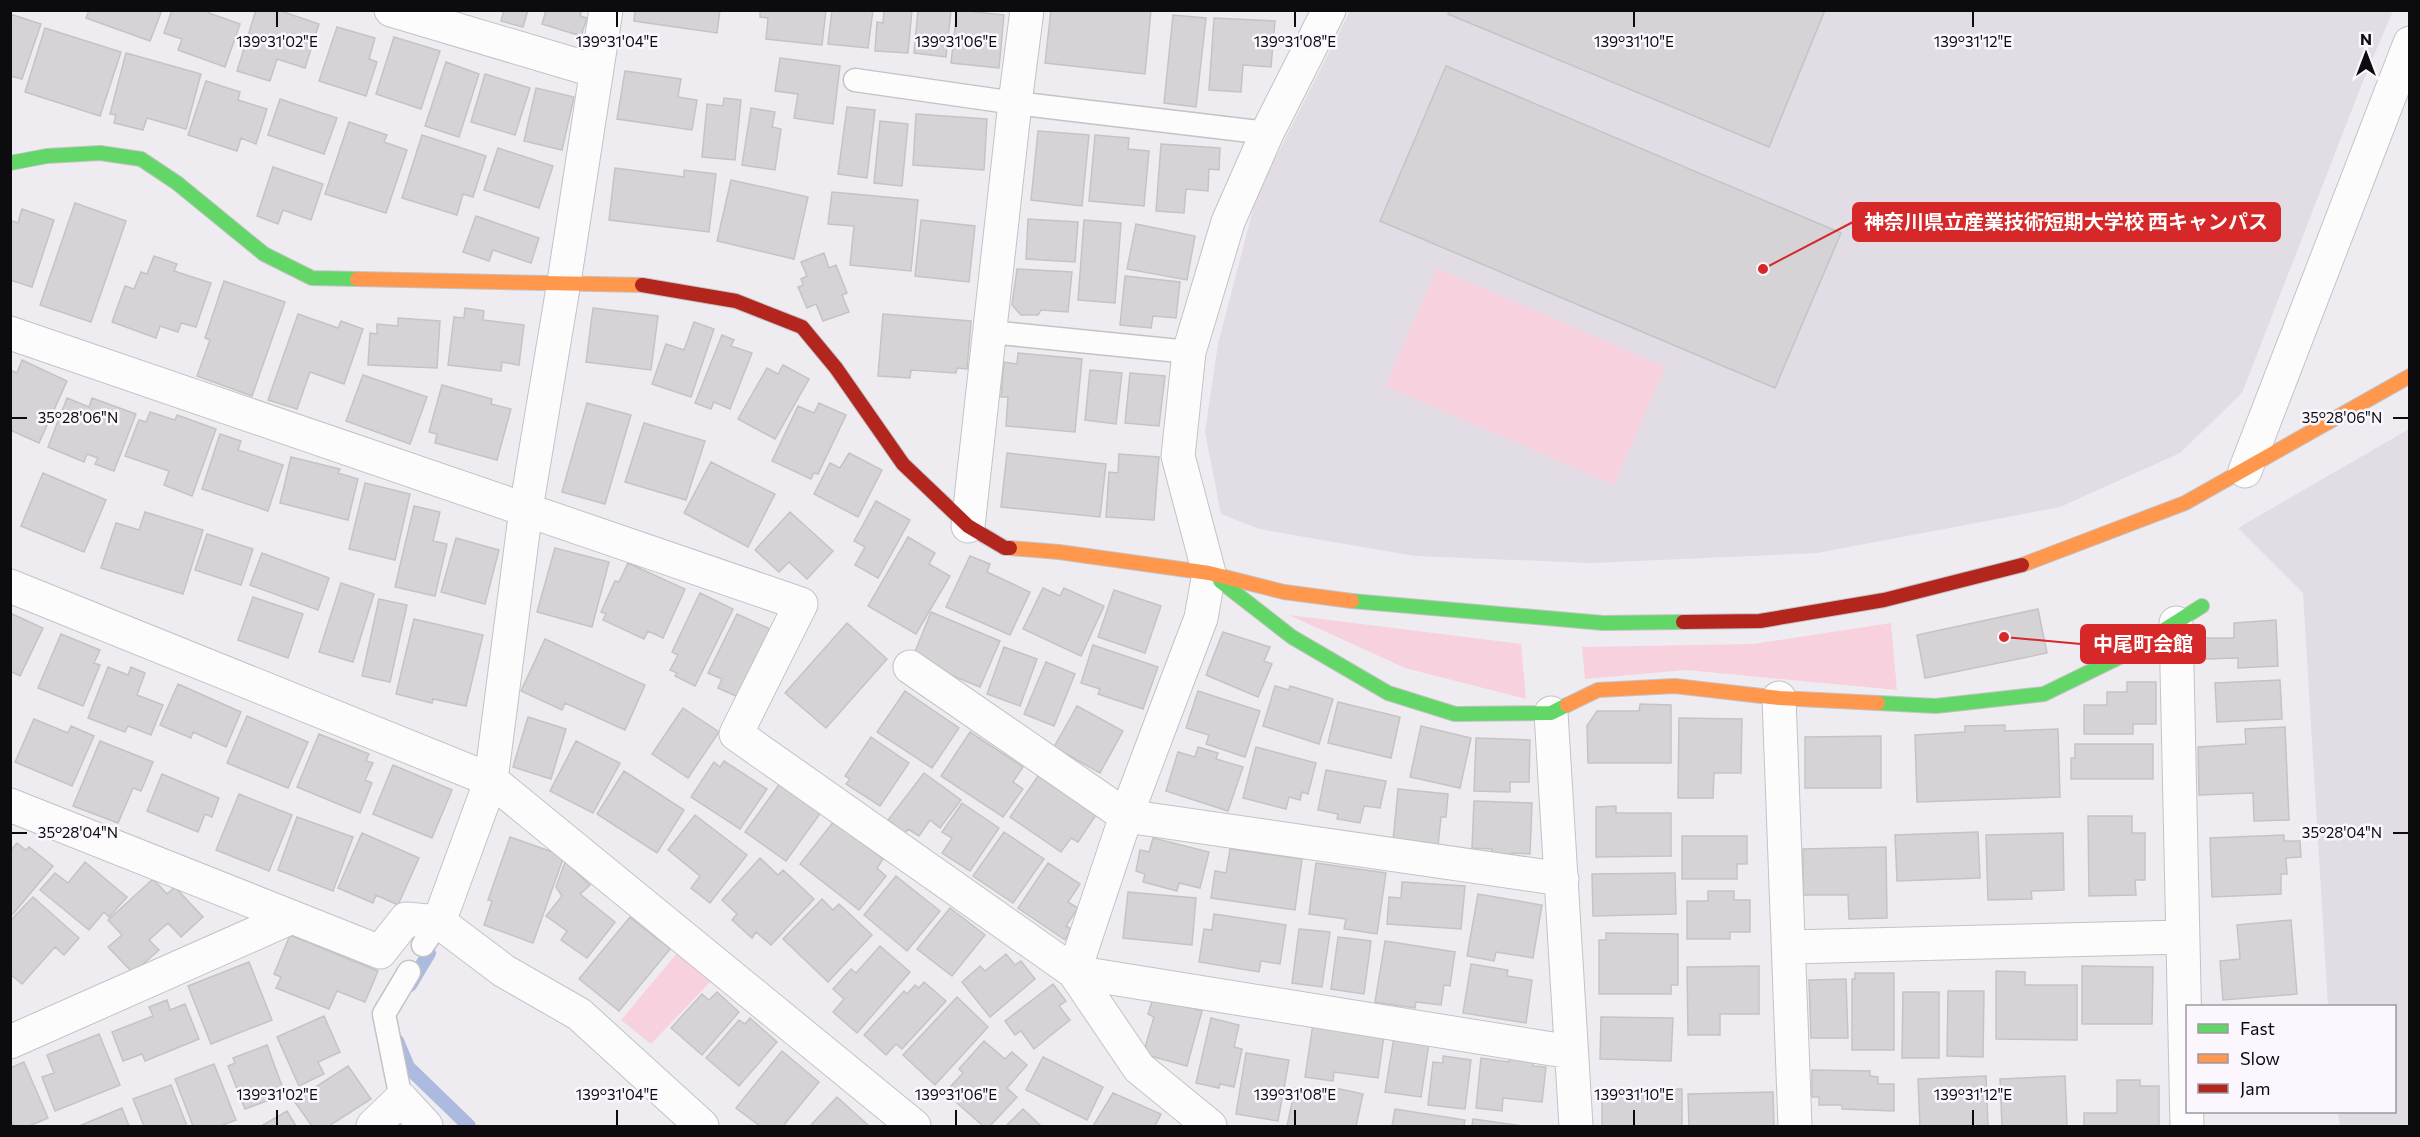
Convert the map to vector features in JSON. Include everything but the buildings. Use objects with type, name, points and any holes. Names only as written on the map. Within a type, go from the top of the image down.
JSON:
[{"type":"street","points":[[391,10],[596,71]]},
{"type":"street","points":[[431,933],[491,780],[526,508],[606,10]]},
{"type":"street","points":[[968,526],[1027,10]]},
{"type":"street","points":[[1074,972],[1126,816],[1202,618],[1209,573],[1178,456],[1189,352],[1228,222],[1267,133],[1329,10]]},
{"type":"street","points":[[2245,471],[2409,43]]},
{"type":"street","points":[[10,163],[47,156],[100,153],[141,159],[177,183],[264,254],[312,278],[648,285],[736,301],[802,327],[836,368],[903,464],[968,526],[1005,548],[1059,552],[1209,573],[1284,592],[1390,606],[1603,623],[1760,621],[1884,600],[2019,566],[2186,503],[2409,376]]},
{"type":"street","points":[[10,333],[483,497],[526,508],[801,604],[736,734],[1074,972],[1139,1068],[1210,1126]]},
{"type":"street","points":[[1209,573],[1292,637],[1388,693],[1455,714],[1551,713],[1598,690],[1675,686],[1779,698],[1936,705],[2044,694],[2126,654],[2189,614]]},
{"type":"street","points":[[10,586],[491,780],[914,1126]]},
{"type":"street","points":[[2186,1088],[2182,937],[2189,614]]},
{"type":"street","points":[[910,668],[1126,816],[1562,879]]},
{"type":"street","points":[[1779,698],[1795,1126]]},
{"type":"street","points":[[1551,713],[1576,1126]]},
{"type":"street","points":[[10,805],[380,952],[406,919],[579,1014],[702,1126]]},
{"type":"street","points":[[10,1042],[292,917]]},
{"type":"street","points":[[1790,947],[2182,937]]},
{"type":"street","points":[[1074,972],[1571,1053]]},
{"type":"street","points":[[373,1126],[401,1099],[426,1126]]},
{"type":"lane","points":[[855,80],[1015,103],[1267,133]]},
{"type":"lane","points":[[990,332],[1189,352]]},
{"type":"lane","points":[[401,1099],[384,1014],[409,972]]},
{"type":"shaded area","points":[[1350,11],[2393,11],[2365,76],[2242,393],[2180,453],[2060,507],[1817,553],[1591,563],[1415,556],[1259,529],[1221,514],[1205,432],[1218,344],[1257,194]]},
{"type":"shaded area","points":[[1437,268],[1665,367],[1614,485],[1385,386]]},
{"type":"shaded area","points":[[2409,429],[2409,1126],[2340,1126],[2338,1113],[2396,1113],[2396,1005],[2328,1005],[2303,593],[2238,528]]},
{"type":"shaded area","points":[[1289,615],[1521,644],[1526,699],[1405,668]]},
{"type":"shaded area","points":[[1891,623],[1897,690],[1686,670],[1585,679],[1582,647],[1753,644]]},
{"type":"shaded area","points":[[678,952],[713,979],[651,1044],[621,1020]]},
{"type":"waterway","points":[[410,985],[429,953]]},
{"type":"waterway","points":[[397,1041],[408,1067],[469,1126]]},
{"type":"traffic: fast","points":[[10,163],[47,156],[100,153],[141,159],[177,183],[264,254],[312,278],[357,279]]},
{"type":"traffic: fast","points":[[1220,581],[1292,637],[1388,693],[1455,714],[1551,713],[1567,705]]},
{"type":"traffic: fast","points":[[1352,601],[1603,623],[1683,622]]},
{"type":"traffic: fast","points":[[1878,703],[1936,706],[2044,694],[2126,654],[2202,606]]},
{"type":"traffic: slow","points":[[357,279],[642,285]]},
{"type":"traffic: slow","points":[[2022,565],[2185,503],[2410,376]]},
{"type":"traffic: slow","points":[[1010,548],[1059,552],[1209,573],[1284,592],[1352,601]]},
{"type":"traffic: slow","points":[[1567,705],[1598,690],[1675,686],[1779,698],[1878,703]]},
{"type":"traffic: jam","points":[[642,285],[736,301],[802,327],[836,368],[903,464],[968,526],[1005,548],[1010,548]]},
{"type":"traffic: jam","points":[[1683,622],[1760,621],[1884,600],[2022,565]]},
{"type":"place","name":"神奈川県立産業技術短期大学校 西キャンパス","points":[[1763,269]]},
{"type":"place","name":"中尾町会館","points":[[2004,637]]}]
